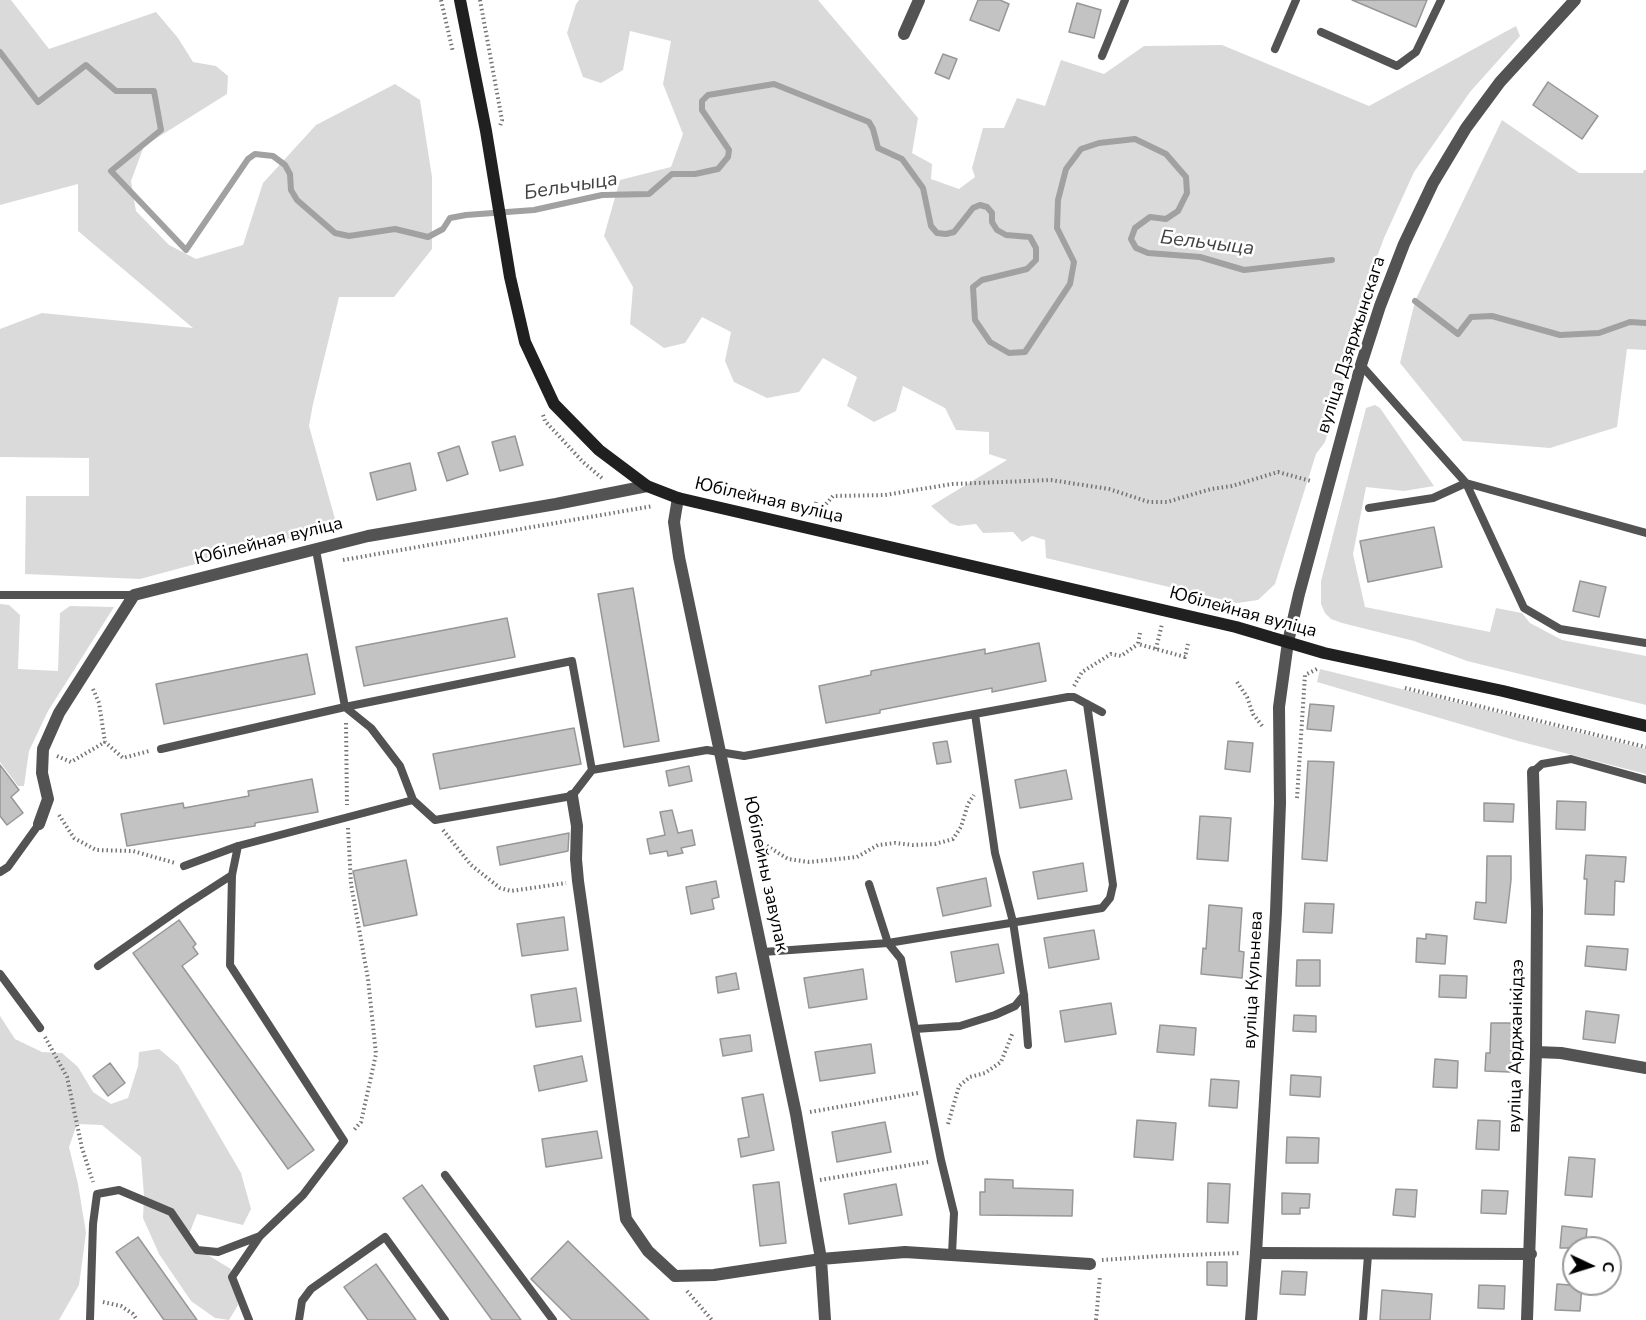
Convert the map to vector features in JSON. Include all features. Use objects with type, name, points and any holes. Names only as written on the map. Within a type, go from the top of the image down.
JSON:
[{"type":"main road","points":[[460,0],[486,131],[510,277],[525,342],[554,404],[599,450],[647,486]]},
{"type":"main road","name":"Юбілейная вуліца","points":[[647,486],[678,498],[1236,627],[1324,653],[1503,691],[1646,726]]},
{"type":"street","points":[[904,34],[919,0]]},
{"type":"street","name":"вуліца Дзяржынскага","points":[[1288,642],[1321,508],[1361,365],[1404,244],[1433,183],[1466,128],[1500,82],[1575,0]]},
{"type":"street","name":"Юбілейная вуліца","points":[[134,595],[368,536],[647,486]]},
{"type":"street","name":"Юбілейны завулак","points":[[678,498],[674,522],[679,557],[796,1114],[821,1259],[825,1320]]},
{"type":"street","points":[[39,824],[48,799],[42,773],[43,748],[59,713],[134,595]]},
{"type":"street","name":"вуліца Кульнева","points":[[1251,1320],[1276,912],[1280,802],[1279,707],[1288,642]]},
{"type":"street","name":"вуліца Арджанікідзэ","points":[[1527,1320],[1536,1052],[1537,910],[1533,772]]},
{"type":"street","points":[[572,796],[577,826],[578,880],[626,1219],[648,1251],[675,1276],[714,1275],[821,1259],[905,1252],[1096,1262]]},
{"type":"street","points":[[1536,1052],[1562,1053],[1646,1068]]},
{"type":"street","points":[[1256,1253],[1531,1254]]},
{"type":"lane","points":[[1102,56],[1125,0]]},
{"type":"lane","points":[[1275,49],[1296,0]]},
{"type":"lane","points":[[1321,32],[1397,66],[1416,52],[1441,0]]},
{"type":"lane","points":[[1361,365],[1466,483],[1524,608],[1560,629],[1646,643]]},
{"type":"lane","points":[[1369,508],[1433,498],[1466,483],[1646,533]]},
{"type":"lane","points":[[316,550],[345,707],[371,728],[400,766],[413,800],[435,820],[572,796],[592,770],[707,750],[744,756],[1068,697],[1102,712]]},
{"type":"lane","points":[[0,595],[134,595]]},
{"type":"lane","points":[[160,749],[345,707],[572,662],[592,770]]},
{"type":"lane","points":[[763,952],[888,943],[1102,908],[1110,898],[1113,885],[1087,704]]},
{"type":"lane","points":[[975,714],[994,854],[1013,922],[1028,1045]]},
{"type":"lane","points":[[1533,772],[1542,764],[1571,759],[1646,780]]},
{"type":"lane","points":[[184,866],[238,846],[413,800]]},
{"type":"lane","points":[[0,872],[8,867],[39,824]]},
{"type":"lane","points":[[238,846],[232,875],[230,965],[344,1141],[303,1195],[260,1236],[232,1277],[249,1320]]},
{"type":"lane","points":[[98,966],[232,875]]},
{"type":"lane","points":[[869,884],[888,943],[901,959],[940,1160],[954,1213],[952,1254]]},
{"type":"lane","points":[[0,975],[40,1028]]},
{"type":"lane","points":[[915,1029],[960,1026],[995,1015],[1015,1006],[1023,995]]},
{"type":"lane","points":[[445,1175],[553,1320]]},
{"type":"lane","points":[[90,1320],[93,1224],[98,1194],[119,1190],[171,1212],[196,1250],[218,1252],[260,1236]]},
{"type":"lane","points":[[299,1320],[302,1301],[311,1289],[385,1237],[445,1320]]},
{"type":"lane","points":[[1363,1320],[1368,1255]]},
{"type":"path","points":[[480,0],[502,120],[499,129]]},
{"type":"path","points":[[826,504],[833,496],[885,495],[952,484],[1051,480],[1109,489],[1149,502],[1167,501],[1232,486],[1278,472],[1311,481]]},
{"type":"path","points":[[319,564],[653,506]]},
{"type":"path","points":[[1156,649],[1165,610]]},
{"type":"path","points":[[1138,645],[1140,633]]},
{"type":"path","points":[[1068,697],[1082,672],[1111,654],[1121,656],[1138,645],[1185,657],[1188,644]]},
{"type":"path","points":[[1296,806],[1305,675],[1320,667]]},
{"type":"path","points":[[85,671],[99,703],[105,742],[123,758],[160,749]]},
{"type":"path","points":[[1237,682],[1247,697],[1253,714],[1263,727]]},
{"type":"path","points":[[1402,687],[1646,747]]},
{"type":"path","points":[[344,1141],[361,1122],[376,1054],[368,979],[351,884],[345,707]]},
{"type":"path","points":[[43,748],[71,762],[105,742]]},
{"type":"path","points":[[749,820],[752,830],[764,844],[788,859],[809,862],[857,857],[878,845],[935,844],[953,838],[961,827],[968,804],[984,779]]},
{"type":"path","points":[[48,799],[74,838],[96,850],[133,851],[184,866]]},
{"type":"path","points":[[435,820],[471,865],[500,888],[511,891],[578,880]]},
{"type":"path","points":[[947,1129],[959,1086],[970,1077],[985,1073],[1001,1062],[1012,1037],[1015,1006]]},
{"type":"path","points":[[40,1028],[67,1077],[82,1148],[98,1194]]},
{"type":"path","points":[[796,1114],[927,1092]]},
{"type":"path","points":[[828,1179],[940,1160]]},
{"type":"path","points":[[1096,1320],[1096,1262],[1160,1256],[1242,1253]]},
{"type":"path","points":[[675,1276],[712,1320]]},
{"type":"path","points":[[90,1300],[121,1306],[133,1314],[137,1320]]},
{"type":"shaded area","points":[[0,0],[11,0],[49,49],[156,12],[178,38],[193,62],[216,66],[228,76],[227,94],[144,146],[131,181],[136,211],[169,245],[196,259],[243,245],[263,183],[316,125],[395,84],[420,100],[432,177],[432,249],[394,297],[339,297],[313,404],[309,426],[337,526],[140,579],[25,574],[26,496],[89,496],[89,458],[0,457],[0,329],[42,313],[193,328],[78,231],[78,184],[0,205]]},
{"type":"shaded area","points":[[579,0],[818,0],[918,118],[912,153],[932,164],[931,179],[959,189],[975,177],[972,168],[983,128],[1004,128],[1017,98],[1045,106],[1061,60],[1104,74],[1144,46],[1222,45],[1369,106],[1516,26],[1520,36],[1470,92],[1414,172],[1384,238],[1353,321],[1353,345],[1325,442],[1316,454],[1275,584],[1258,600],[1237,603],[1046,558],[1045,540],[1032,536],[1022,542],[1013,532],[983,533],[976,524],[958,526],[950,523],[931,506],[1007,460],[989,454],[989,432],[956,430],[945,408],[903,386],[896,411],[874,422],[847,406],[857,377],[823,358],[799,392],[767,398],[734,382],[725,361],[731,332],[702,317],[685,343],[664,348],[630,324],[633,287],[604,236],[620,180],[671,167],[683,134],[663,84],[671,41],[630,31],[623,70],[601,83],[583,77],[567,33]]},
{"type":"shaded area","points":[[1502,120],[1579,173],[1643,173],[1646,170],[1646,350],[1627,349],[1617,427],[1550,448],[1463,441],[1400,363],[1415,301]]},
{"type":"shaded area","points":[[1375,405],[1380,408],[1434,486],[1404,491],[1366,487],[1353,554],[1365,607],[1490,632],[1496,608],[1522,613],[1530,623],[1562,640],[1646,656],[1646,705],[1467,661],[1414,641],[1342,623],[1331,619],[1325,613],[1321,604],[1321,581],[1366,408]]},
{"type":"shaded area","points":[[0,604],[9,605],[20,615],[18,669],[58,671],[60,613],[70,606],[114,607],[48,711],[29,751],[24,786],[18,786],[0,762]]},
{"type":"shaded area","points":[[1320,669],[1646,749],[1646,774],[1518,741],[1317,682]]},
{"type":"shaded area","points":[[0,1016],[15,1039],[42,1052],[62,1053],[78,1067],[93,1092],[111,1104],[128,1098],[138,1066],[139,1052],[159,1049],[178,1065],[241,1173],[251,1209],[243,1225],[197,1214],[186,1242],[231,1269],[238,1305],[229,1320],[215,1318],[191,1301],[159,1254],[143,1218],[141,1157],[102,1125],[77,1124],[69,1147],[86,1233],[79,1285],[59,1320],[0,1320]]},
{"type":"building","points":[[978,0],[1000,0],[1009,4],[999,31],[970,20]]},
{"type":"building","points":[[1352,0],[1427,0],[1416,27]]},
{"type":"building","points":[[1077,3],[1101,10],[1094,38],[1069,32]]},
{"type":"building","points":[[943,54],[957,59],[949,79],[935,73]]},
{"type":"building","points":[[1548,82],[1598,116],[1582,139],[1533,105]]},
{"type":"building","points":[[515,436],[523,465],[500,471],[492,442]]},
{"type":"building","points":[[459,446],[468,474],[447,481],[438,453]]},
{"type":"building","points":[[410,463],[416,490],[377,500],[370,473]]},
{"type":"building","points":[[1434,527],[1442,567],[1368,582],[1360,541]]},
{"type":"building","points":[[1580,581],[1606,587],[1599,617],[1573,611]]},
{"type":"building","points":[[633,588],[659,741],[624,747],[598,594]]},
{"type":"building","points":[[507,618],[515,657],[364,686],[356,647]]},
{"type":"building","points":[[1039,643],[1046,681],[992,692],[992,688],[826,723],[819,686],[871,675],[871,671],[985,649],[985,654]]},
{"type":"building","points":[[307,654],[315,694],[164,724],[156,684]]},
{"type":"building","points":[[1310,704],[1334,706],[1331,731],[1307,729]]},
{"type":"building","points":[[574,728],[581,764],[440,789],[433,754]]},
{"type":"building","points":[[947,741],[951,762],[937,764],[933,743]]},
{"type":"building","points":[[1228,741],[1253,743],[1250,772],[1225,769]]},
{"type":"building","points":[[1308,761],[1334,762],[1327,861],[1302,859]]},
{"type":"building","points":[[0,765],[19,790],[11,797],[23,813],[7,825],[0,816]]},
{"type":"building","points":[[689,766],[692,781],[669,786],[666,771]]},
{"type":"building","points":[[1066,770],[1072,799],[1020,808],[1015,780]]},
{"type":"building","points":[[312,779],[318,812],[255,823],[255,826],[127,846],[121,814],[183,803],[184,808],[249,796],[248,791]]},
{"type":"building","points":[[1557,801],[1586,802],[1585,830],[1556,829]]},
{"type":"building","points":[[1484,803],[1514,804],[1513,822],[1484,821]]},
{"type":"building","points":[[672,810],[678,833],[692,830],[695,845],[681,848],[683,853],[668,856],[667,851],[650,854],[647,839],[665,835],[660,812]]},
{"type":"building","points":[[1200,816],[1231,818],[1228,861],[1197,859]]},
{"type":"building","points":[[569,833],[568,851],[500,865],[497,847]]},
{"type":"building","points":[[1586,855],[1626,857],[1624,882],[1615,881],[1614,915],[1585,914]]},
{"type":"building","points":[[1487,856],[1511,856],[1506,923],[1474,919],[1476,902],[1486,903]]},
{"type":"building","points":[[406,860],[417,915],[364,926],[353,871]]},
{"type":"building","points":[[1083,863],[1087,891],[1038,899],[1033,872]]},
{"type":"building","points":[[986,878],[991,906],[943,916],[937,888]]},
{"type":"building","points":[[716,881],[719,897],[712,899],[714,909],[691,914],[686,887]]},
{"type":"building","points":[[1305,903],[1334,904],[1332,933],[1303,932]]},
{"type":"building","points":[[1209,905],[1242,908],[1239,951],[1244,952],[1242,978],[1201,974],[1203,948],[1206,949]]},
{"type":"building","points":[[564,917],[568,950],[522,956],[517,924]]},
{"type":"building","points":[[179,920],[196,944],[193,947],[198,954],[182,966],[314,1150],[288,1169],[133,953]]},
{"type":"building","points":[[1094,930],[1099,959],[1049,968],[1044,938]]},
{"type":"building","points":[[1426,934],[1447,936],[1445,964],[1416,962],[1417,938],[1426,939]]},
{"type":"building","points":[[998,944],[1004,973],[956,982],[951,952]]},
{"type":"building","points":[[1587,946],[1628,949],[1626,970],[1585,966]]},
{"type":"building","points":[[1297,960],[1320,960],[1320,986],[1296,986]]},
{"type":"building","points":[[863,969],[867,999],[809,1008],[804,978]]},
{"type":"building","points":[[736,973],[739,989],[718,993],[716,977]]},
{"type":"building","points":[[1440,975],[1467,976],[1466,998],[1439,997]]},
{"type":"building","points":[[576,988],[581,1021],[536,1027],[531,995]]},
{"type":"building","points":[[1111,1003],[1116,1034],[1065,1042],[1060,1011]]},
{"type":"building","points":[[1586,1011],[1619,1015],[1615,1043],[1583,1039]]},
{"type":"building","points":[[1294,1015],[1316,1016],[1316,1032],[1293,1031]]},
{"type":"building","points":[[1491,1023],[1514,1023],[1510,1072],[1485,1071],[1486,1053],[1490,1053]]},
{"type":"building","points":[[1160,1025],[1196,1028],[1194,1055],[1157,1052]]},
{"type":"building","points":[[750,1035],[752,1051],[723,1056],[720,1039]]},
{"type":"building","points":[[871,1044],[875,1073],[820,1081],[815,1052]]},
{"type":"building","points":[[582,1056],[587,1081],[539,1091],[534,1066]]},
{"type":"building","points":[[1435,1059],[1458,1061],[1457,1088],[1433,1087]]},
{"type":"building","points":[[110,1063],[125,1083],[108,1096],[93,1076]]},
{"type":"building","points":[[1291,1075],[1321,1077],[1320,1097],[1290,1095]]},
{"type":"building","points":[[1211,1079],[1239,1081],[1237,1108],[1209,1106]]},
{"type":"building","points":[[763,1094],[774,1150],[741,1157],[738,1139],[749,1137],[742,1098]]},
{"type":"building","points":[[1137,1120],[1176,1123],[1173,1160],[1134,1157]]},
{"type":"building","points":[[1478,1120],[1500,1121],[1499,1150],[1476,1149]]},
{"type":"building","points":[[885,1122],[891,1152],[837,1162],[832,1132]]},
{"type":"building","points":[[597,1131],[602,1158],[546,1167],[542,1139]]},
{"type":"building","points":[[1287,1137],[1319,1138],[1318,1163],[1286,1163]]},
{"type":"building","points":[[1569,1157],[1595,1159],[1592,1197],[1565,1195]]},
{"type":"building","points":[[985,1179],[1013,1180],[1013,1188],[1073,1190],[1072,1216],[980,1215],[980,1192],[985,1192]]},
{"type":"building","points":[[779,1182],[786,1243],[760,1246],[753,1185]]},
{"type":"building","points":[[1208,1183],[1230,1184],[1228,1223],[1207,1222]]},
{"type":"building","points":[[896,1184],[902,1215],[849,1224],[844,1194]]},
{"type":"building","points":[[422,1185],[521,1320],[492,1320],[403,1198]]},
{"type":"building","points":[[1396,1189],[1417,1190],[1415,1217],[1393,1215]]},
{"type":"building","points":[[1482,1190],[1508,1191],[1506,1214],[1481,1213]]},
{"type":"building","points":[[1282,1193],[1310,1194],[1309,1208],[1300,1208],[1300,1214],[1282,1214]]},
{"type":"building","points":[[1562,1226],[1587,1229],[1586,1236],[1562,1236],[1562,1248],[1560,1248]]},
{"type":"building","points":[[138,1237],[197,1320],[164,1320],[116,1252]]},
{"type":"building","points":[[568,1241],[649,1320],[572,1320],[531,1279]]},
{"type":"building","points":[[1207,1262],[1227,1262],[1227,1286],[1207,1285]]},
{"type":"building","points":[[376,1264],[416,1320],[368,1320],[344,1287]]},
{"type":"building","points":[[1282,1271],[1307,1272],[1305,1295],[1280,1294]]},
{"type":"building","points":[[1557,1284],[1562,1284],[1562,1296],[1581,1296],[1580,1311],[1555,1310]]},
{"type":"building","points":[[1479,1285],[1505,1286],[1504,1309],[1478,1308]]},
{"type":"building","points":[[1382,1290],[1432,1294],[1430,1320],[1380,1320]]},
{"type":"waterway","name":"Бельчыца","points":[[0,52],[38,102],[86,65],[116,91],[154,91],[161,130],[111,171],[186,250],[248,159],[255,154],[273,156],[285,165],[290,174],[291,190],[297,200],[335,233],[349,236],[395,229],[428,237],[443,229],[450,218],[534,210],[602,195],[649,194],[672,174],[695,174],[718,169],[728,157],[729,150],[702,110],[702,101],[708,95],[774,84],[869,122],[878,148],[902,159],[923,188],[931,226],[937,233],[954,232],[973,208],[980,205],[987,207],[992,213],[992,222],[997,230],[1006,235],[1030,237],[1036,248],[1036,260],[1027,269],[982,280],[973,287],[975,320],[990,342],[1009,353],[1025,352],[1070,284],[1074,262],[1057,228],[1058,200],[1066,169],[1081,149],[1099,143],[1135,139],[1166,154],[1186,177],[1187,193],[1178,211],[1166,219],[1150,217],[1135,228],[1131,239],[1136,248],[1148,253],[1200,257],[1244,270],[1332,260]]},
{"type":"waterway","name":"Бельчыца","points":[[1415,301],[1458,334],[1471,317],[1492,316],[1560,335],[1599,333],[1630,322],[1646,323]]}]
